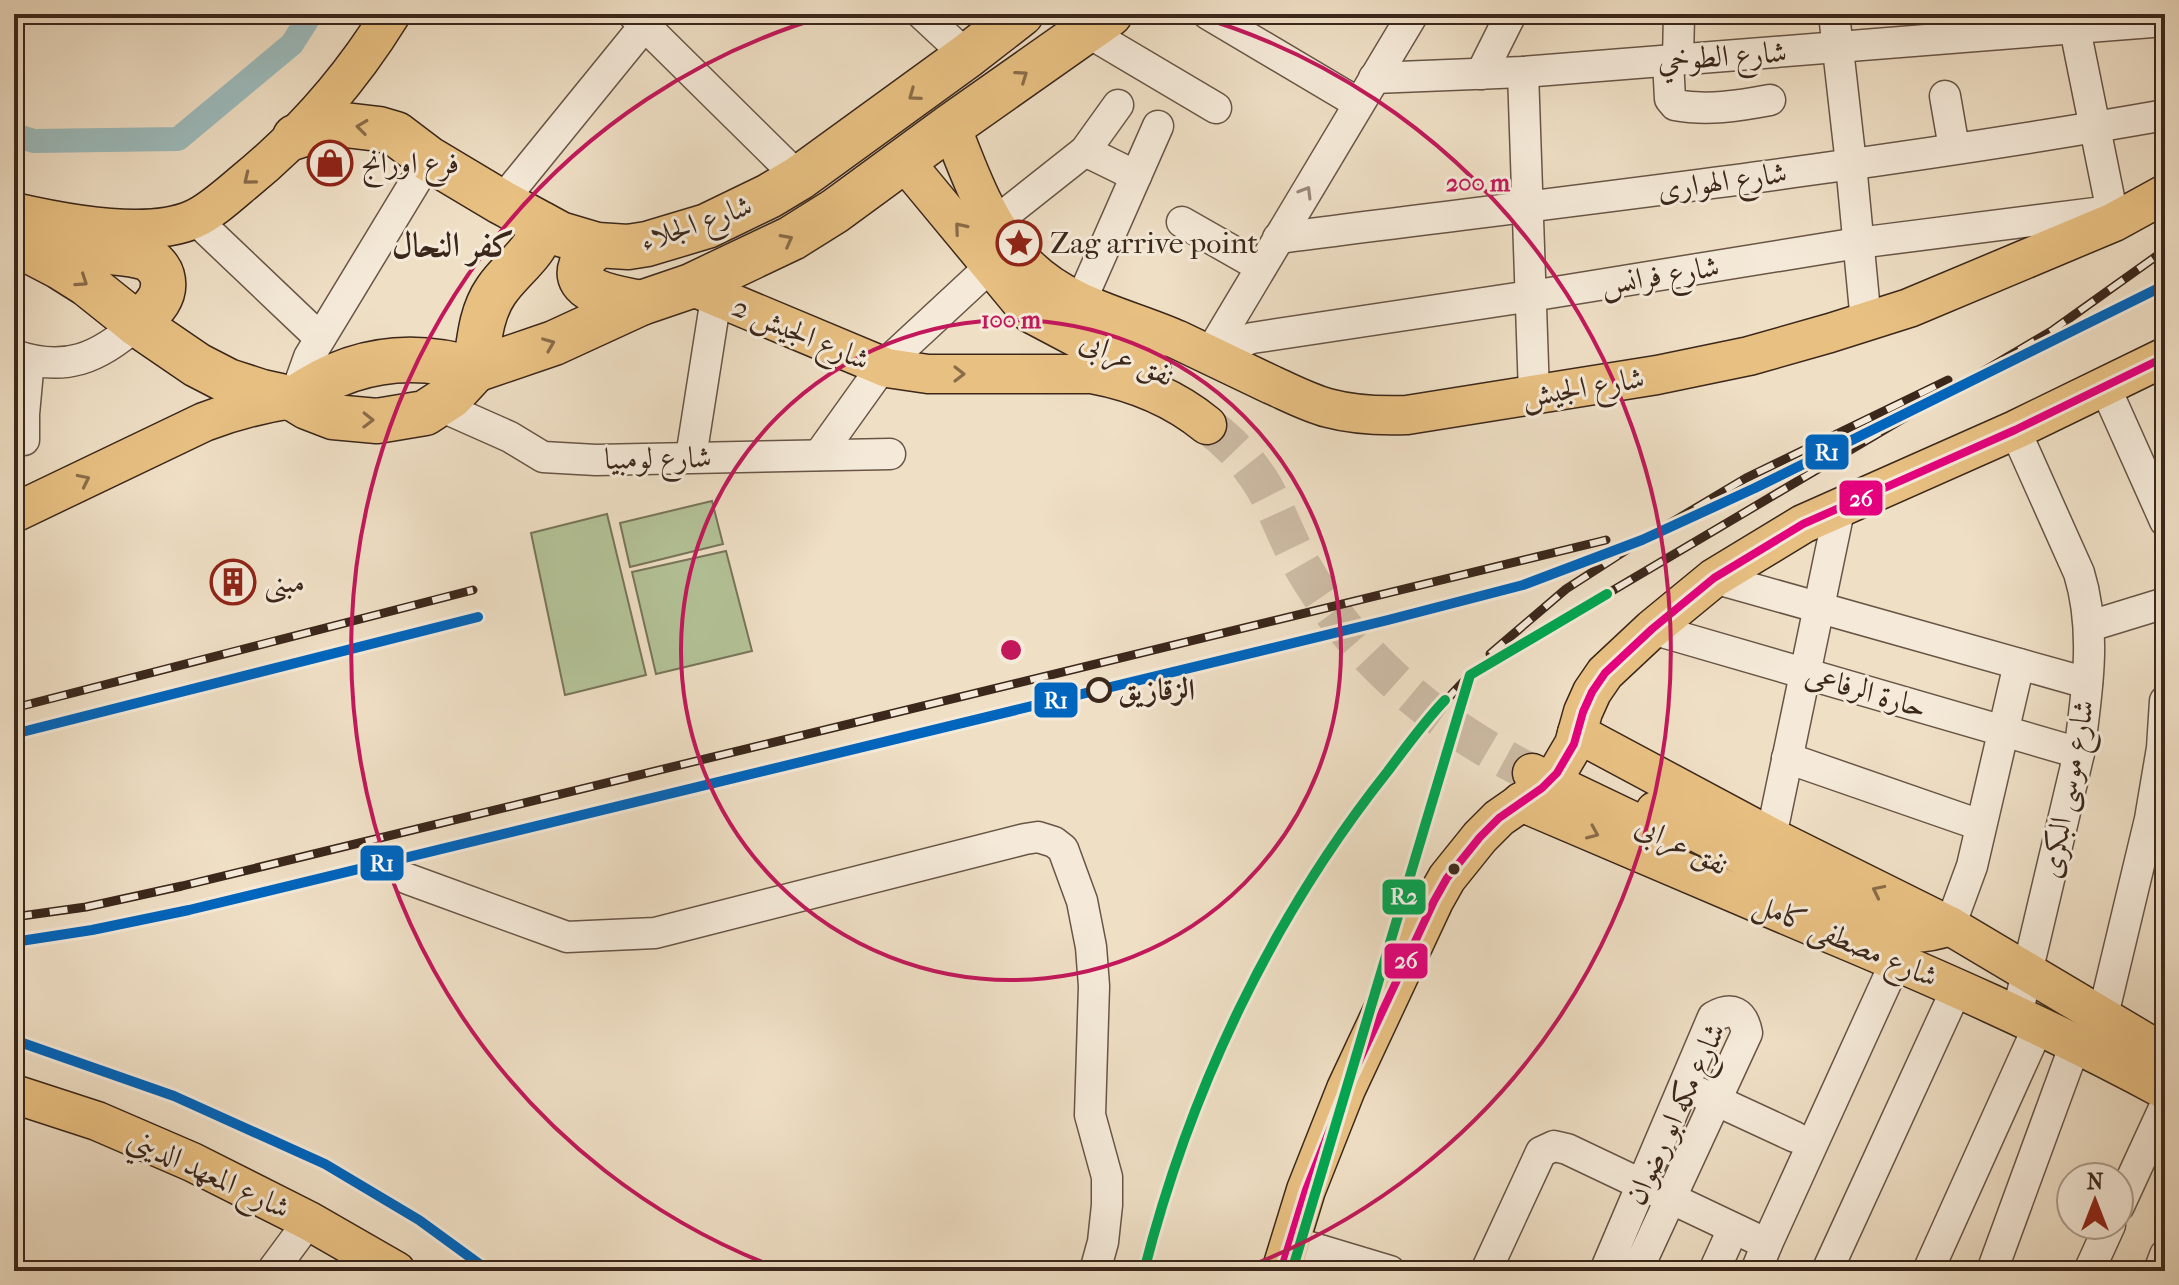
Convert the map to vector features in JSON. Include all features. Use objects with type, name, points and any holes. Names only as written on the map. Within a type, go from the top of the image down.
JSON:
[{"type":"highway","name":"شارع الجلاء","points":[[295,137],[328,127],[363,126],[396,134],[429,159],[560,234],[597,245],[628,247],[669,239],[738,212],[769,196],[799,178],[1021,14]]},
{"type":"highway","name":"شارع الجلاء","points":[[475,370],[554,343],[641,303],[703,292],[835,211],[1098,22]]},
{"type":"highway","points":[[14,221],[63,242],[111,254],[145,258],[154,263],[161,271],[163,292],[159,301],[137,324]]},
{"type":"highway","points":[[14,243],[87,284],[137,324],[197,365],[228,381],[294,399],[333,417],[377,421],[425,413],[451,396],[475,370],[482,324],[494,293],[536,246],[543,225]]},
{"type":"highway","points":[[597,245],[581,265],[582,281],[597,292],[641,303]]},
{"type":"highway","points":[[294,399],[326,378],[358,367],[419,359],[475,370]]},
{"type":"main road","points":[[14,212],[67,224],[114,228],[162,228],[195,219],[233,192],[295,137],[363,58],[391,14]]},
{"type":"main road","points":[[951,126],[999,245]]},
{"type":"main road","name":"نفق عرابى","points":[[882,367],[928,374],[1092,374],[1137,385],[1185,409],[1216,417],[1200,390],[1171,375],[1083,341],[1030,313],[999,245],[904,161]]},
{"type":"main road","name":"شارع الجيش","points":[[999,245],[1042,280],[1080,303],[1144,326],[1226,344],[1314,403],[1360,414],[1407,415],[1657,375],[1749,356],[1866,322],[1909,308],[2165,194]]},
{"type":"main road","name":"شارع الجيش 2","points":[[703,292],[882,367]]},
{"type":"main road","points":[[1286,1256],[1306,1190],[1346,1089],[1434,901],[1471,847],[1548,768],[1605,673],[1714,578],[1803,524],[2015,430],[2165,357]]},
{"type":"main road","points":[[14,513],[204,422],[263,403],[294,399]]},
{"type":"main road","name":"نفق عرابى","points":[[1548,768],[1881,926],[1920,934],[1950,926]]},
{"type":"main road","name":"نفق عرابى","points":[[1548,768],[1886,943],[1957,988]]},
{"type":"main road","name":"شارع مصطفى كامل","points":[[1548,768],[1771,837],[1950,926],[2027,973],[2091,1037],[2165,1090]]},
{"type":"main road","name":"شارع مصطفى كامل","points":[[1548,768],[1896,961],[2028,1020],[2165,1054]]},
{"type":"main road","name":"شارع المعهد الديني","points":[[14,1094],[97,1121],[192,1162],[309,1221],[396,1271]]},
{"type":"street","points":[[922,14],[967,56]]},
{"type":"street","points":[[1208,14],[1366,90]]},
{"type":"street","points":[[1226,344],[1261,267],[1413,14]]},
{"type":"street","points":[[1481,74],[1511,14]]},
{"type":"street","points":[[1679,14],[1670,99],[1675,105],[1692,108],[1736,107],[1770,100]]},
{"type":"street","points":[[1834,14],[1866,322]]},
{"type":"street","points":[[501,202],[644,18],[799,178]]},
{"type":"street","points":[[2073,21],[2113,217]]},
{"type":"street","name":"شارع الطوخي","points":[[1366,90],[1481,74],[1836,48],[2073,21],[2165,21]]},
{"type":"street","points":[[1098,22],[1216,108]]},
{"type":"street","points":[[1523,72],[1534,394]]},
{"type":"street","points":[[1945,96],[1954,148]]},
{"type":"street","name":"شارع الجيش 2","points":[[882,367],[1085,151],[1118,105]]},
{"type":"street","name":"شارع الهوارى","points":[[1278,238],[1851,164],[2165,115]]},
{"type":"street","points":[[1080,303],[1158,126]]},
{"type":"street","points":[[1085,151],[1136,176]]},
{"type":"street","points":[[294,399],[309,357],[429,159]]},
{"type":"street","name":"شارع فرانس","points":[[1226,344],[1858,243],[2113,217]]},
{"type":"street","points":[[195,219],[320,338]]},
{"type":"street","points":[[1182,222],[1261,267]]},
{"type":"street","points":[[691,457],[703,292]]},
{"type":"street","points":[[24,440],[22,358],[48,362],[84,358],[104,351],[137,324]]},
{"type":"street","points":[[819,455],[882,367]]},
{"type":"street","points":[[2105,387],[2165,521]]},
{"type":"street","name":"شارع لومبيا","points":[[438,405],[510,437],[543,457],[596,460],[890,454]]},
{"type":"street","name":"شارع موسى البكرى","points":[[1928,1271],[2028,1020],[2027,973],[2079,753],[2087,683],[2090,626],[2086,595],[2015,430]]},
{"type":"street","points":[[1771,837],[1840,506]]},
{"type":"street","points":[[1714,578],[2087,683]]},
{"type":"street","points":[[2090,626],[2165,603]]},
{"type":"street","name":"حارة الرفاعى","points":[[1652,629],[2079,753]]},
{"type":"street","points":[[1950,926],[1972,866],[2019,664]]},
{"type":"street","points":[[1992,1271],[2091,1037],[2150,819],[2163,748],[2165,701]]},
{"type":"street","points":[[1787,758],[1980,825]]},
{"type":"street","points":[[408,879],[567,937],[655,933],[1025,839],[1038,837],[1054,842],[1063,849],[1082,901],[1091,947],[1094,986],[1090,1115],[1107,1177],[1103,1242],[1095,1271]]},
{"type":"street","points":[[1486,1271],[1541,1152],[1554,1146],[1567,1149],[1733,1229],[1761,1258],[1896,961]]},
{"type":"street","points":[[1827,1271],[1957,988]]},
{"type":"street","name":"شارع مكه ابو رضوان","points":[[1605,1271],[1713,1017],[1724,1011],[1736,1012],[1745,1021],[1747,1033],[1637,1271]]},
{"type":"street","points":[[1684,1085],[1795,1137]]},
{"type":"street","points":[[2135,1171],[2165,1106]]},
{"type":"street","points":[[272,1271],[309,1221]]},
{"type":"street","points":[[1714,1271],[1733,1229]]},
{"type":"street","points":[[2089,1271],[2103,1241]]},
{"type":"street","points":[[2159,1271],[2165,1255]]},
{"type":"street","points":[[1286,1256],[1390,1271]]},
{"type":"green space","points":[[712,501],[723,544],[630,567],[620,523]]},
{"type":"green space","points":[[607,514],[646,675],[565,695],[531,533]]},
{"type":"green space","points":[[726,551],[752,651],[656,674],[632,572]]},
{"type":"waterway","points":[[14,135],[34,141],[178,139],[292,44],[311,14]]},
{"type":"tunnel","points":[[1207,425],[1224,438],[1258,478],[1301,564],[1322,598],[1372,659],[1400,686],[1463,734],[1532,773]]},
{"type":"railway","points":[[1292,1271],[1470,675],[2053,330],[2165,250]]},
{"type":"railway","points":[[2054,340],[2165,285]]},
{"type":"railway","points":[[1490,654],[1566,589],[1642,540],[1746,478],[1948,380]]},
{"type":"railway","points":[[1755,488],[1824,453]]},
{"type":"railway","points":[[14,917],[86,907],[182,886],[1606,540]]},
{"type":"railway","points":[[14,708],[473,590]]},
{"type":"railway","points":[[14,734],[478,617]]},
{"type":"railway","points":[[1144,1271],[1196,1109],[1229,1030],[1268,953],[1311,879],[1359,808],[1411,740],[1468,677]]},
{"type":"transit line","name":"R1","points":[[14,942],[189,910],[1523,585],[1642,540],[1755,488],[2165,285]]},
{"type":"transit line","name":"26","points":[[1281,1271],[1306,1190],[1346,1089],[1434,901],[1447,878],[1480,837],[1499,818],[1542,788],[1557,773],[1574,744],[1592,692],[1605,673],[1714,578],[1803,524],[2015,430],[2165,357]]},
{"type":"transit line","name":"R2","points":[[1292,1271],[1470,675],[1607,594]]},
{"type":"transit line","name":"R1","points":[[14,734],[478,617]]},
{"type":"transit line","name":"R2","points":[[1144,1271],[1185,1137],[1240,1008],[1272,946],[1307,885],[1346,827],[1445,700]]},
{"type":"transit line","name":"R1","points":[[14,1040],[174,1096],[325,1164],[419,1220],[489,1271]]},
{"type":"place","name":"فرع اورانج","points":[[330,163]]},
{"type":"place","name":"Zag arrive point","points":[[1019,243]]},
{"type":"place","name":"مبنى","points":[[233,582]]},
{"type":"place","name":"الزقازيق","points":[[1099,690]]},
{"type":"district","name":"كفر النحال","points":[[453,244]]}]
